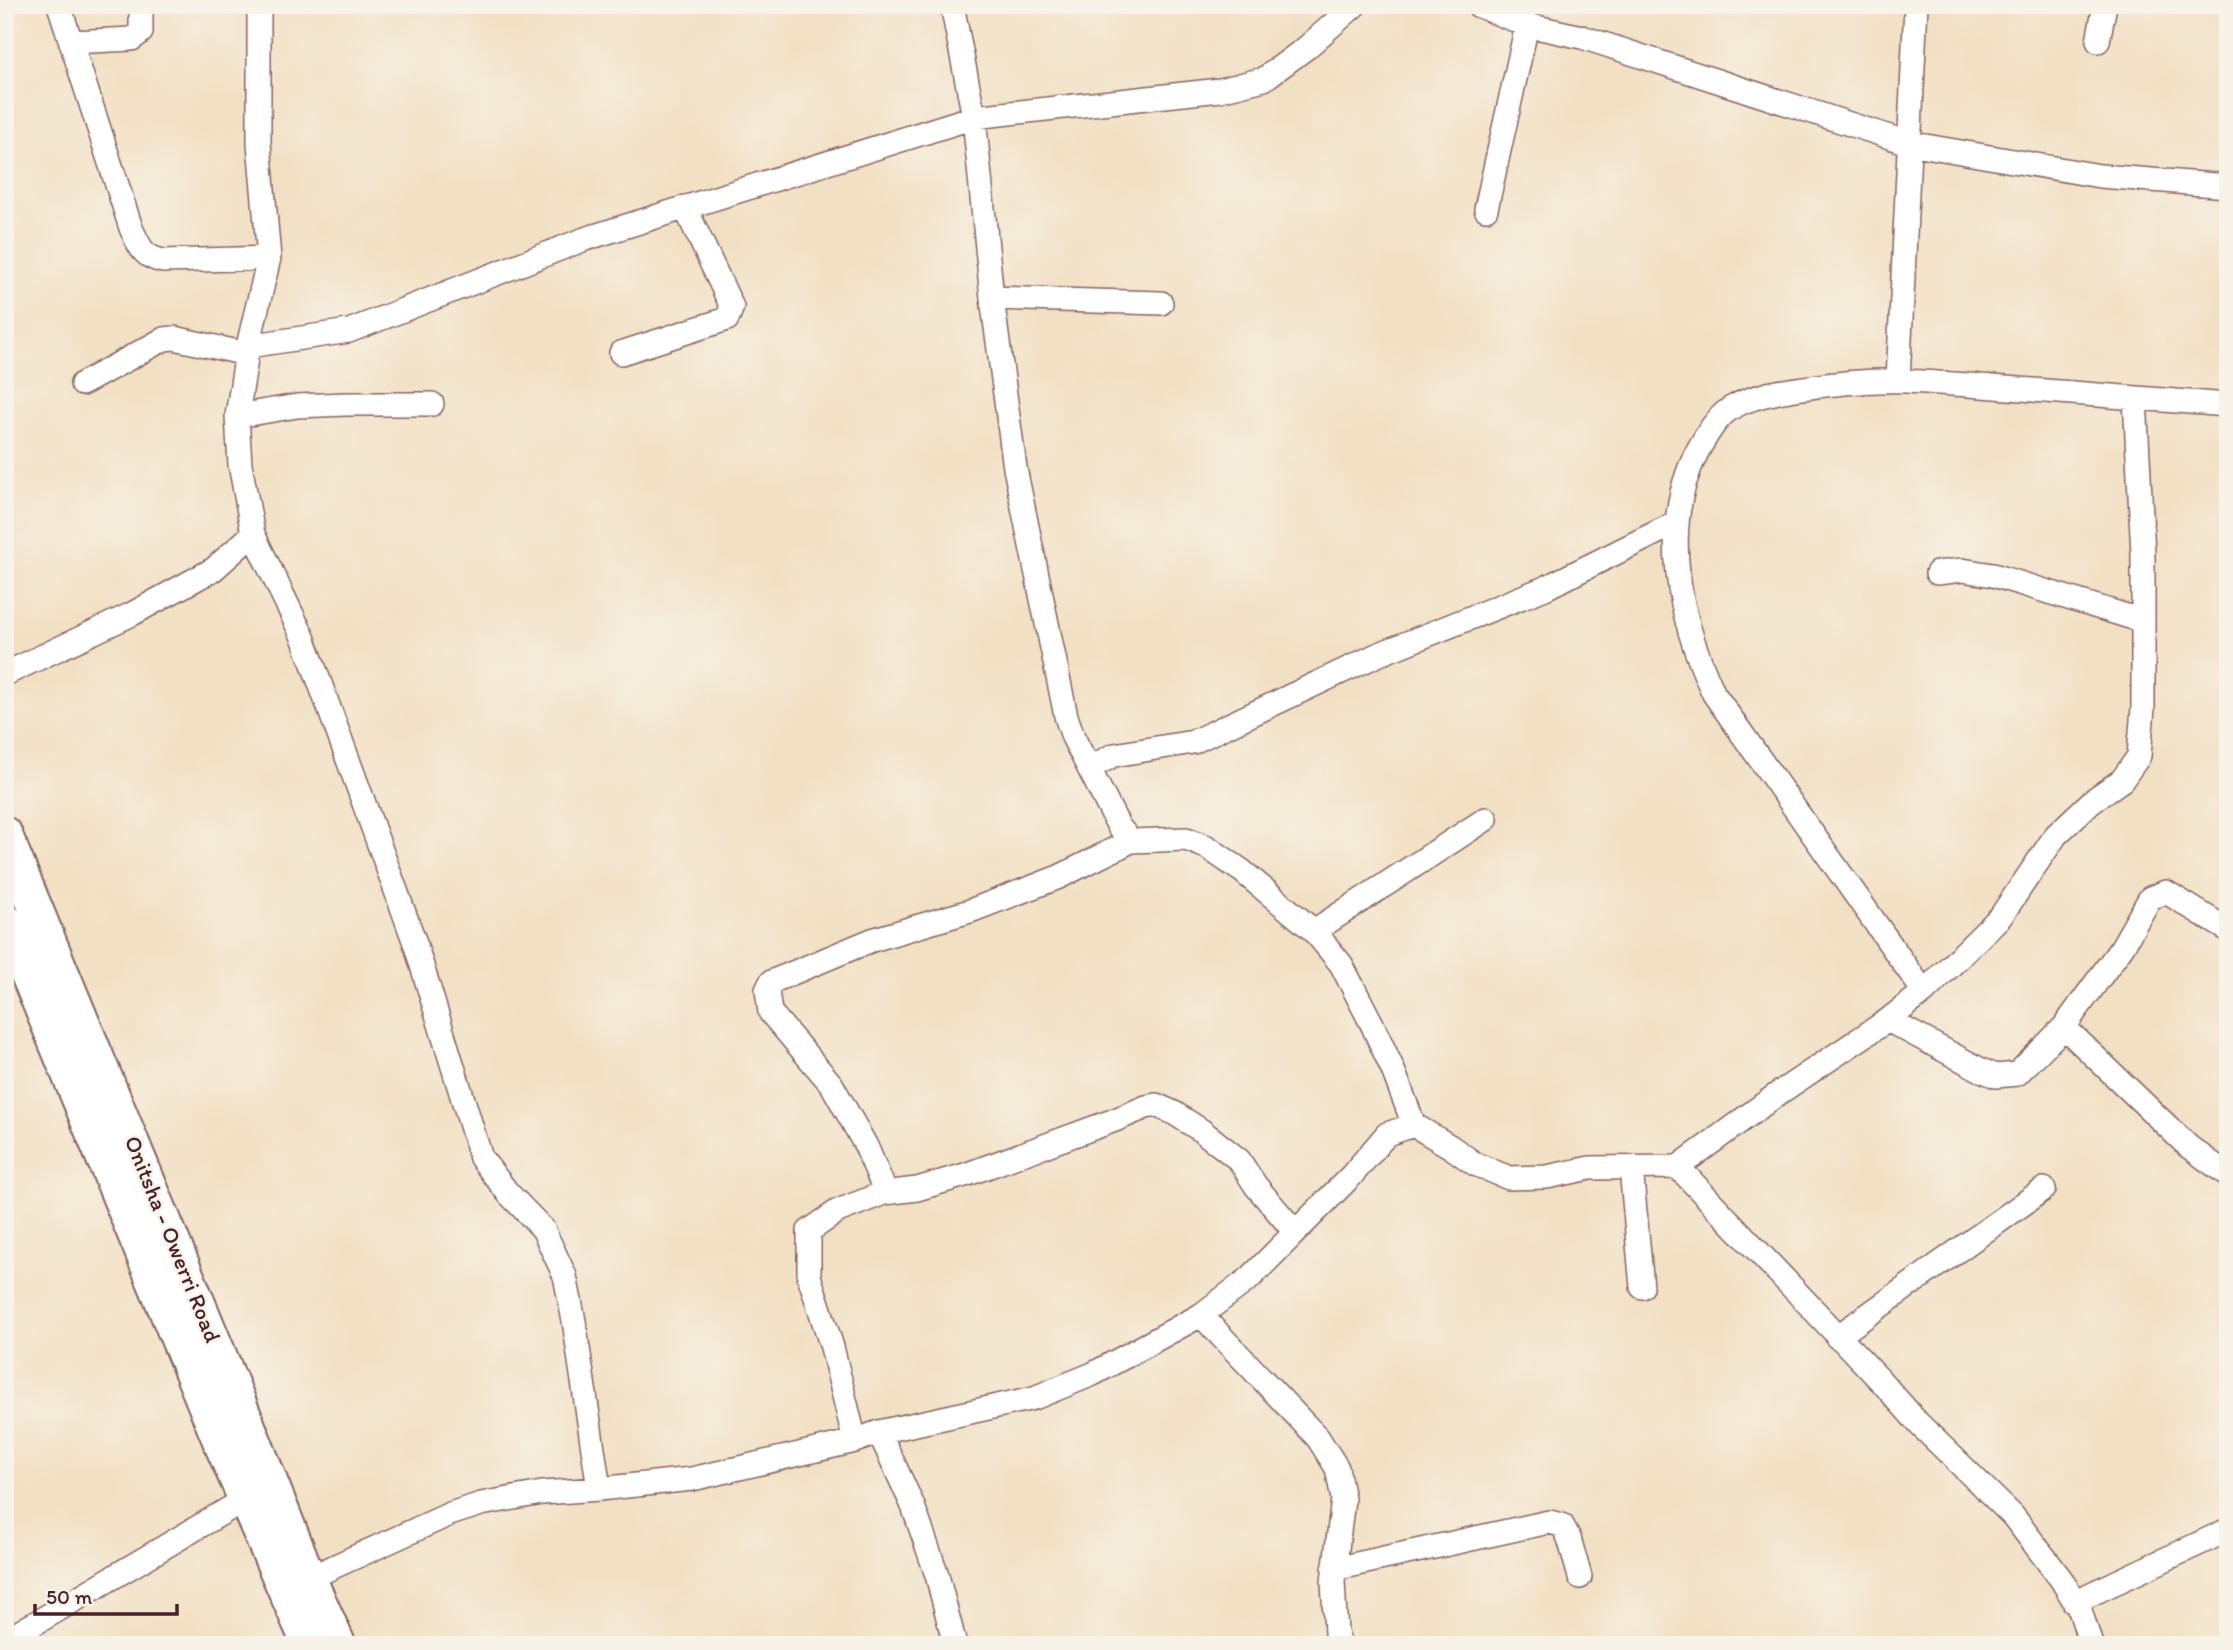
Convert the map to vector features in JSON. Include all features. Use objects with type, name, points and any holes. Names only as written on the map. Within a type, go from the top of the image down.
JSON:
[{"type":"highway","name":"Onitsha - Owerri Road","points":[[5,834],[230,1379],[309,1578],[339,1645]]},
{"type":"highway","name":"Onitsha - Owerri Road","points":[[5,920],[244,1500],[309,1645]]},
{"type":"street","points":[[59,5],[131,228],[141,249],[152,259],[163,261],[269,258]]},
{"type":"street","points":[[71,42],[132,40],[141,32],[141,5]]},
{"type":"street","points":[[259,5],[259,142],[269,258],[248,350],[237,416],[240,464],[253,534],[303,637],[395,887],[481,1158],[508,1193],[543,1229],[565,1276],[599,1489]]},
{"type":"street","points":[[953,5],[974,117],[992,298],[1015,468],[1066,716],[1073,737],[1119,827],[1131,841]]},
{"type":"street","points":[[82,384],[164,339],[174,338],[248,350],[349,331],[585,239],[974,117],[1220,90],[1264,79],[1306,48],[1355,5]]},
{"type":"street","points":[[1477,5],[1527,25],[1582,37],[1908,142],[2100,176],[2228,186]]},
{"type":"street","points":[[1898,381],[1916,5]]},
{"type":"street","points":[[2098,41],[2105,5]]},
{"type":"street","points":[[1486,209],[1527,25]]},
{"type":"street","points":[[621,353],[727,319],[732,307],[685,207]]},
{"type":"street","points":[[992,298],[1161,303]]},
{"type":"street","points":[[1924,992],[1714,694],[1700,664],[1677,565],[1676,523],[1682,491],[1695,456],[1709,429],[1733,406],[1775,393],[1815,386],[1898,381],[2228,405]]},
{"type":"street","points":[[884,1193],[866,1146],[832,1084],[771,1012],[767,990],[771,982],[872,940],[970,911],[1059,877],[1131,841],[1186,839],[1207,847],[1242,871],[1314,931],[1341,964],[1393,1070],[1414,1125],[1475,1164],[1509,1178],[1546,1177],[1590,1168],[1678,1167],[1924,992],[2001,916],[2056,835],[2092,801],[2122,780],[2139,756],[2143,708],[2143,554],[2135,398]]},
{"type":"street","points":[[237,416],[297,406],[432,404]]},
{"type":"street","points":[[1089,768],[1114,755],[1193,742],[1377,655],[1545,588],[1676,523]]},
{"type":"street","points":[[5,674],[132,614],[214,569],[253,534]]},
{"type":"street","points":[[1937,573],[1962,570],[1993,575],[2143,621]]},
{"type":"street","points":[[1314,931],[1486,819]]},
{"type":"street","points":[[1888,1020],[1981,1070],[1996,1076],[2018,1074],[2064,1027],[2122,947],[2150,898],[2166,892],[2228,930]]},
{"type":"street","points":[[2064,1027],[2189,1147],[2228,1175]]},
{"type":"street","points":[[855,1441],[832,1347],[809,1276],[808,1231],[838,1210],[884,1193],[917,1189],[965,1175],[1156,1105],[1202,1131],[1239,1160],[1256,1186],[1295,1232]]},
{"type":"street","points":[[309,1578],[450,1514],[481,1504],[542,1493],[692,1479],[855,1441],[879,1432],[1034,1398],[1093,1374],[1201,1314],[1250,1278],[1351,1176],[1387,1134],[1414,1125]]},
{"type":"street","points":[[1678,1167],[1919,1424],[2013,1516],[2061,1579],[2080,1610],[2091,1645]]},
{"type":"street","points":[[1631,1168],[1642,1287]]},
{"type":"street","points":[[1837,1337],[2044,1189]]},
{"type":"street","points":[[1201,1314],[1318,1438],[1336,1468],[1342,1499],[1333,1582],[1336,1633],[1340,1645]]},
{"type":"street","points":[[879,1432],[913,1506],[933,1563],[955,1645]]},
{"type":"street","points":[[5,1641],[244,1500]]},
{"type":"street","points":[[1334,1569],[1549,1522],[1562,1525],[1569,1538],[1580,1577]]},
{"type":"street","points":[[2074,1602],[2228,1530]]}]
